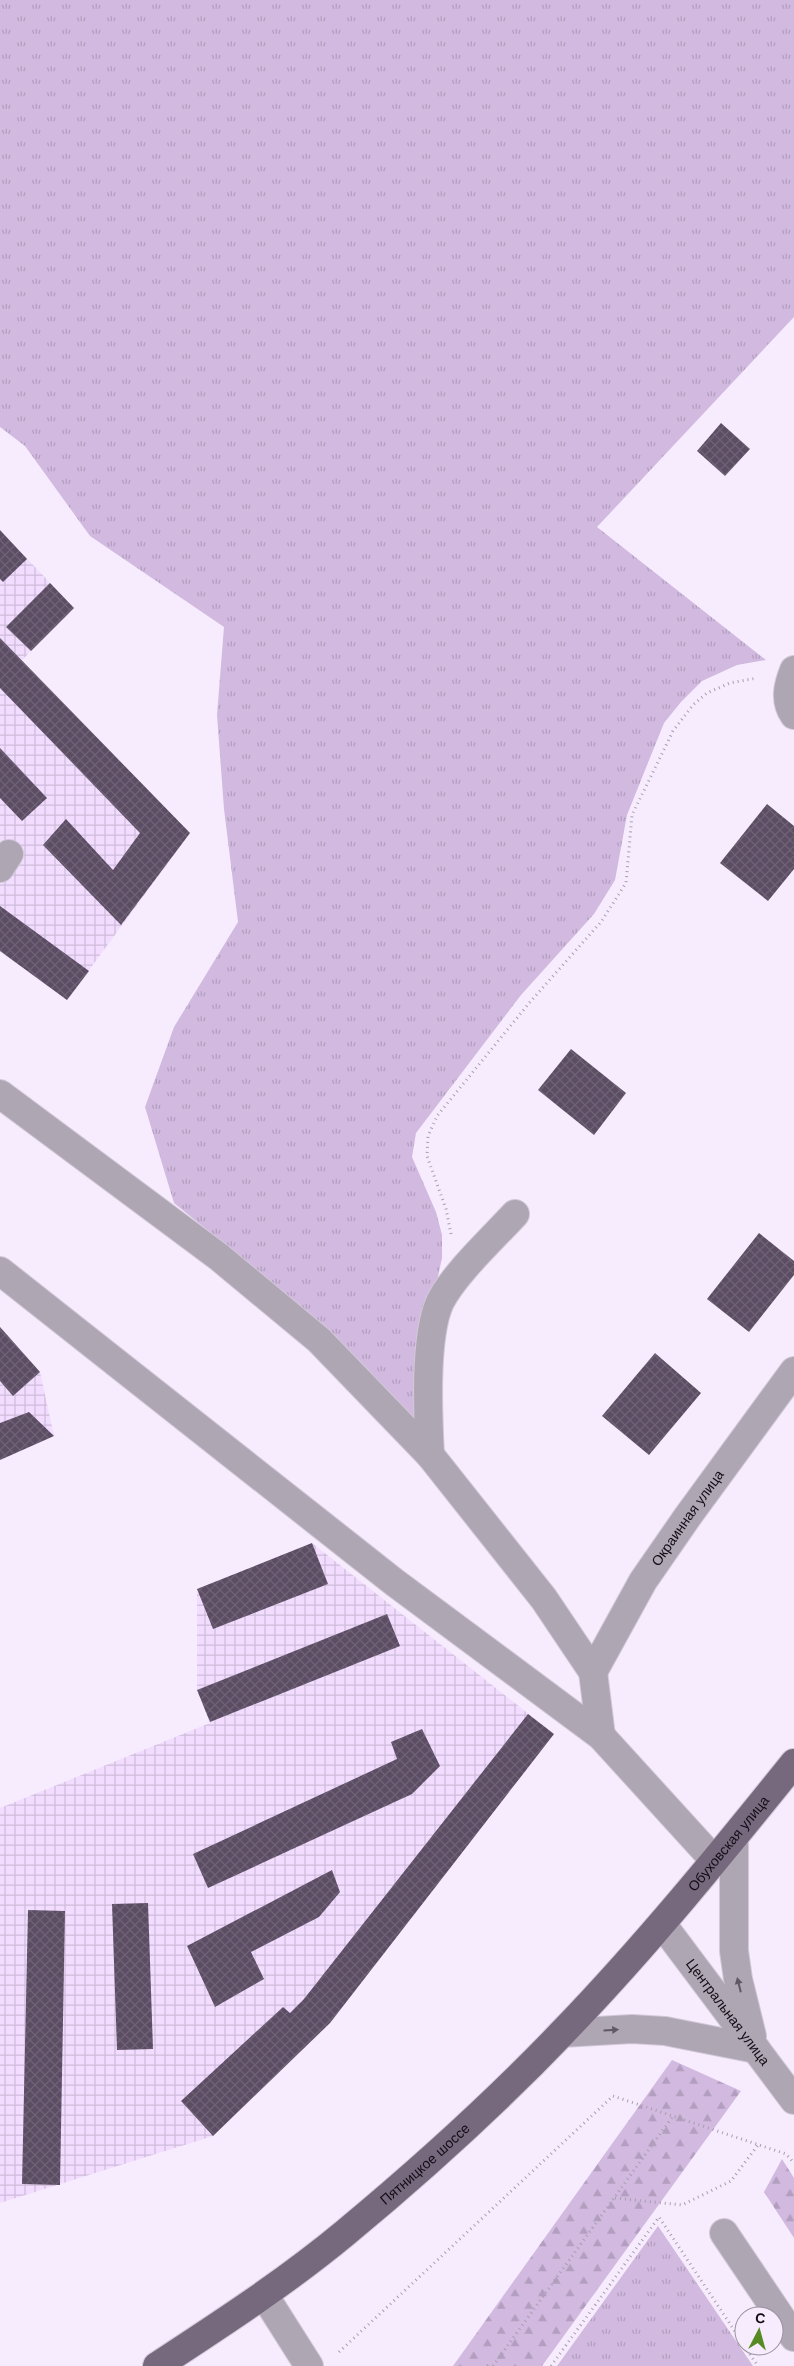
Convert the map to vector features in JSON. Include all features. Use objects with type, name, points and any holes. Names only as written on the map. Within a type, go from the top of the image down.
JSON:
[{"type":"main road","name":"Обуховская улица","points":[[662,1924],[794,1763]]},
{"type":"main road","name":"Пятницкое шоссе","points":[[157,2366],[264,2295],[344,2234],[431,2160],[562,2033],[662,1924]]},
{"type":"street","points":[[793,672],[787,686],[790,708],[794,714]]},
{"type":"street","points":[[0,1094],[219,1256],[319,1340],[430,1455],[544,1599],[593,1672],[601,1736]]},
{"type":"street","points":[[430,1455],[428,1414],[429,1368],[433,1334],[440,1303],[467,1266],[515,1214]]},
{"type":"street","points":[[0,1271],[394,1582],[601,1736],[714,1860]]},
{"type":"street","name":"Окраинная улица","points":[[593,1672],[644,1581],[688,1516],[794,1371]]},
{"type":"street","points":[[562,2033],[632,2029],[665,2030],[756,2049],[738,1979],[734,1951],[734,1838]]},
{"type":"street","name":"Центральная улица","points":[[662,1924],[794,2100]]},
{"type":"street","points":[[724,2233],[794,2337]]},
{"type":"street","points":[[264,2295],[309,2362]]},
{"type":"path","points":[[451,1243],[446,1209],[427,1156],[428,1136],[438,1116],[530,1002],[601,922],[626,883],[632,815],[673,731],[693,706],[707,693],[730,683],[793,672]]},
{"type":"path","points":[[309,2362],[612,2096],[786,2154],[794,2163]]},
{"type":"path","points":[[493,2366],[673,2116]]},
{"type":"path","points":[[615,2198],[682,2205],[731,2181],[758,2145]]},
{"type":"path","points":[[551,2366],[659,2216],[734,2331]]},
{"type":"shaded area","points":[[0,530],[74,608],[21,661],[190,833],[67,1000],[0,951]]},
{"type":"shaded area","points":[[0,1327],[40,1372],[54,1436],[0,1460]]},
{"type":"shaded area","points":[[312,1543],[554,1734],[330,2023],[213,2136],[0,2203],[0,1808],[210,1723],[197,1690],[197,1589]]},
{"type":"green space","points":[[0,0],[794,0],[794,317],[597,527],[766,660],[737,665],[702,681],[664,723],[627,815],[615,880],[594,914],[521,995],[416,1133],[412,1157],[436,1212],[442,1235],[442,1258],[426,1332],[421,1428],[325,1326],[174,1203],[145,1107],[174,1027],[238,922],[224,809],[217,715],[224,627],[90,536],[25,446],[0,427]]},
{"type":"green space","points":[[672,2060],[741,2091],[542,2366],[453,2366]]},
{"type":"green space","points":[[782,2159],[794,2178],[794,2238],[764,2192]]},
{"type":"green space","points":[[658,2226],[734,2338],[734,2356],[746,2356],[753,2366],[557,2366]]},
{"type":"building","points":[[721,423],[750,449],[725,476],[697,451]]},
{"type":"building","points":[[0,530],[27,559],[3,582],[0,579]]},
{"type":"building","points":[[50,583],[74,608],[31,651],[6,627]]},
{"type":"building","points":[[0,638],[190,833],[121,925],[43,845],[66,819],[113,870],[140,833],[0,688]]},
{"type":"building","points":[[0,748],[47,798],[22,821],[0,798]]},
{"type":"building","points":[[767,804],[794,826],[794,869],[768,901],[720,863]]},
{"type":"building","points":[[0,906],[89,971],[67,1000],[0,951]]},
{"type":"building","points":[[571,1049],[626,1093],[594,1135],[538,1090]]},
{"type":"building","points":[[759,1233],[794,1261],[794,1275],[749,1332],[707,1299]]},
{"type":"building","points":[[0,1327],[40,1372],[13,1396],[0,1381]]},
{"type":"building","points":[[655,1353],[701,1393],[649,1455],[602,1416]]},
{"type":"building","points":[[29,1412],[54,1436],[0,1460],[0,1423]]},
{"type":"building","points":[[312,1543],[328,1584],[213,1629],[197,1589]]},
{"type":"building","points":[[387,1614],[400,1646],[210,1722],[197,1690]]},
{"type":"building","points":[[528,1714],[554,1734],[330,2023],[213,2136],[181,2101],[283,2007],[290,2013],[304,1999]]},
{"type":"building","points":[[422,1729],[440,1766],[412,1794],[208,1888],[193,1854],[397,1759],[391,1742]]},
{"type":"building","points":[[332,1870],[340,1892],[319,1917],[251,1952],[264,1979],[215,2007],[187,1946]]},
{"type":"building","points":[[148,1903],[153,2049],[117,2050],[112,1904]]},
{"type":"building","points":[[28,1910],[65,1911],[60,2185],[22,2184]]}]
